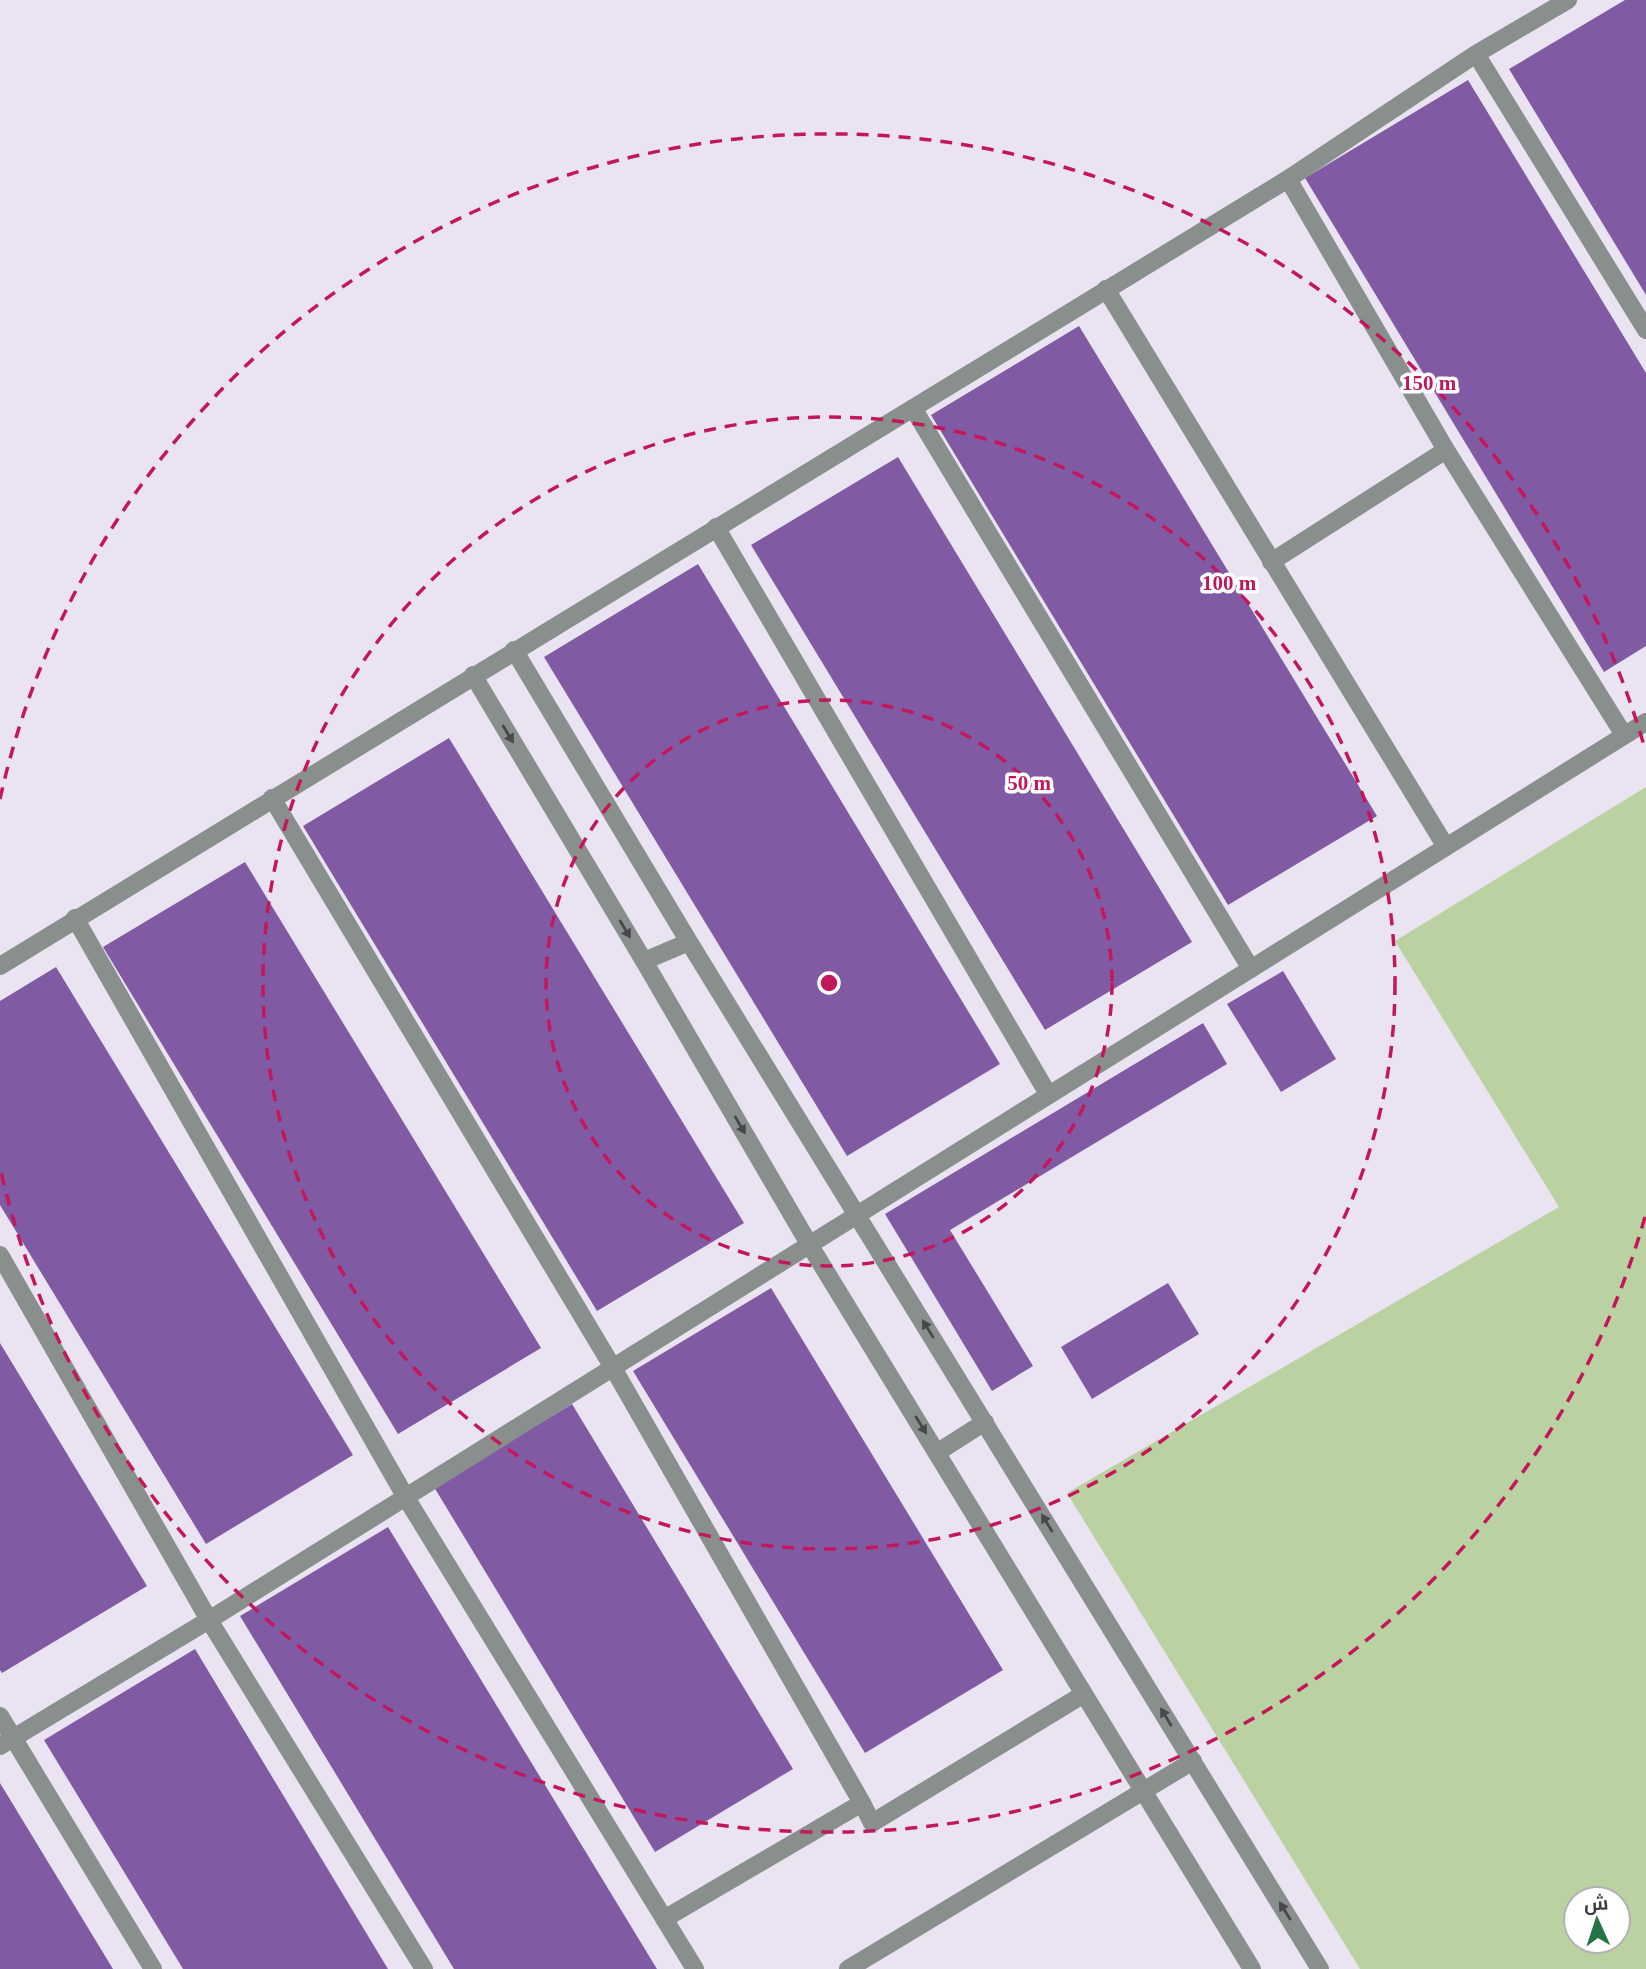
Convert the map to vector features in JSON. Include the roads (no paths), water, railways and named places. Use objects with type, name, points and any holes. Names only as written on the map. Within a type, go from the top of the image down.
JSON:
[{"type":"street","points":[[0,966],[1288,179],[1476,54],[1568,0]]},
{"type":"street","points":[[1476,54],[1646,330]]},
{"type":"street","points":[[1288,179],[1446,450],[1624,735]]},
{"type":"street","points":[[1106,289],[1446,847]]},
{"type":"street","points":[[913,408],[1251,969]]},
{"type":"street","points":[[1271,562],[1446,450]]},
{"type":"street","points":[[716,527],[1048,1094]]},
{"type":"street","points":[[514,650],[689,942],[1320,1969]]},
{"type":"street","points":[[473,675],[645,961],[809,1244],[1252,1969]]},
{"type":"street","points":[[7,1742],[209,1620],[1646,722]]},
{"type":"street","points":[[272,798],[612,1366],[872,1823],[1084,1694]]},
{"type":"street","points":[[75,918],[405,1496],[695,1969]]},
{"type":"street","points":[[645,961],[689,942]]},
{"type":"street","points":[[0,1255],[209,1620],[424,1969]]},
{"type":"street","points":[[938,1452],[985,1422]]},
{"type":"street","points":[[0,1716],[7,1742],[153,1969]]},
{"type":"street","points":[[848,1969],[1193,1761]]},
{"type":"street","points":[[664,1919],[862,1803]]}]
